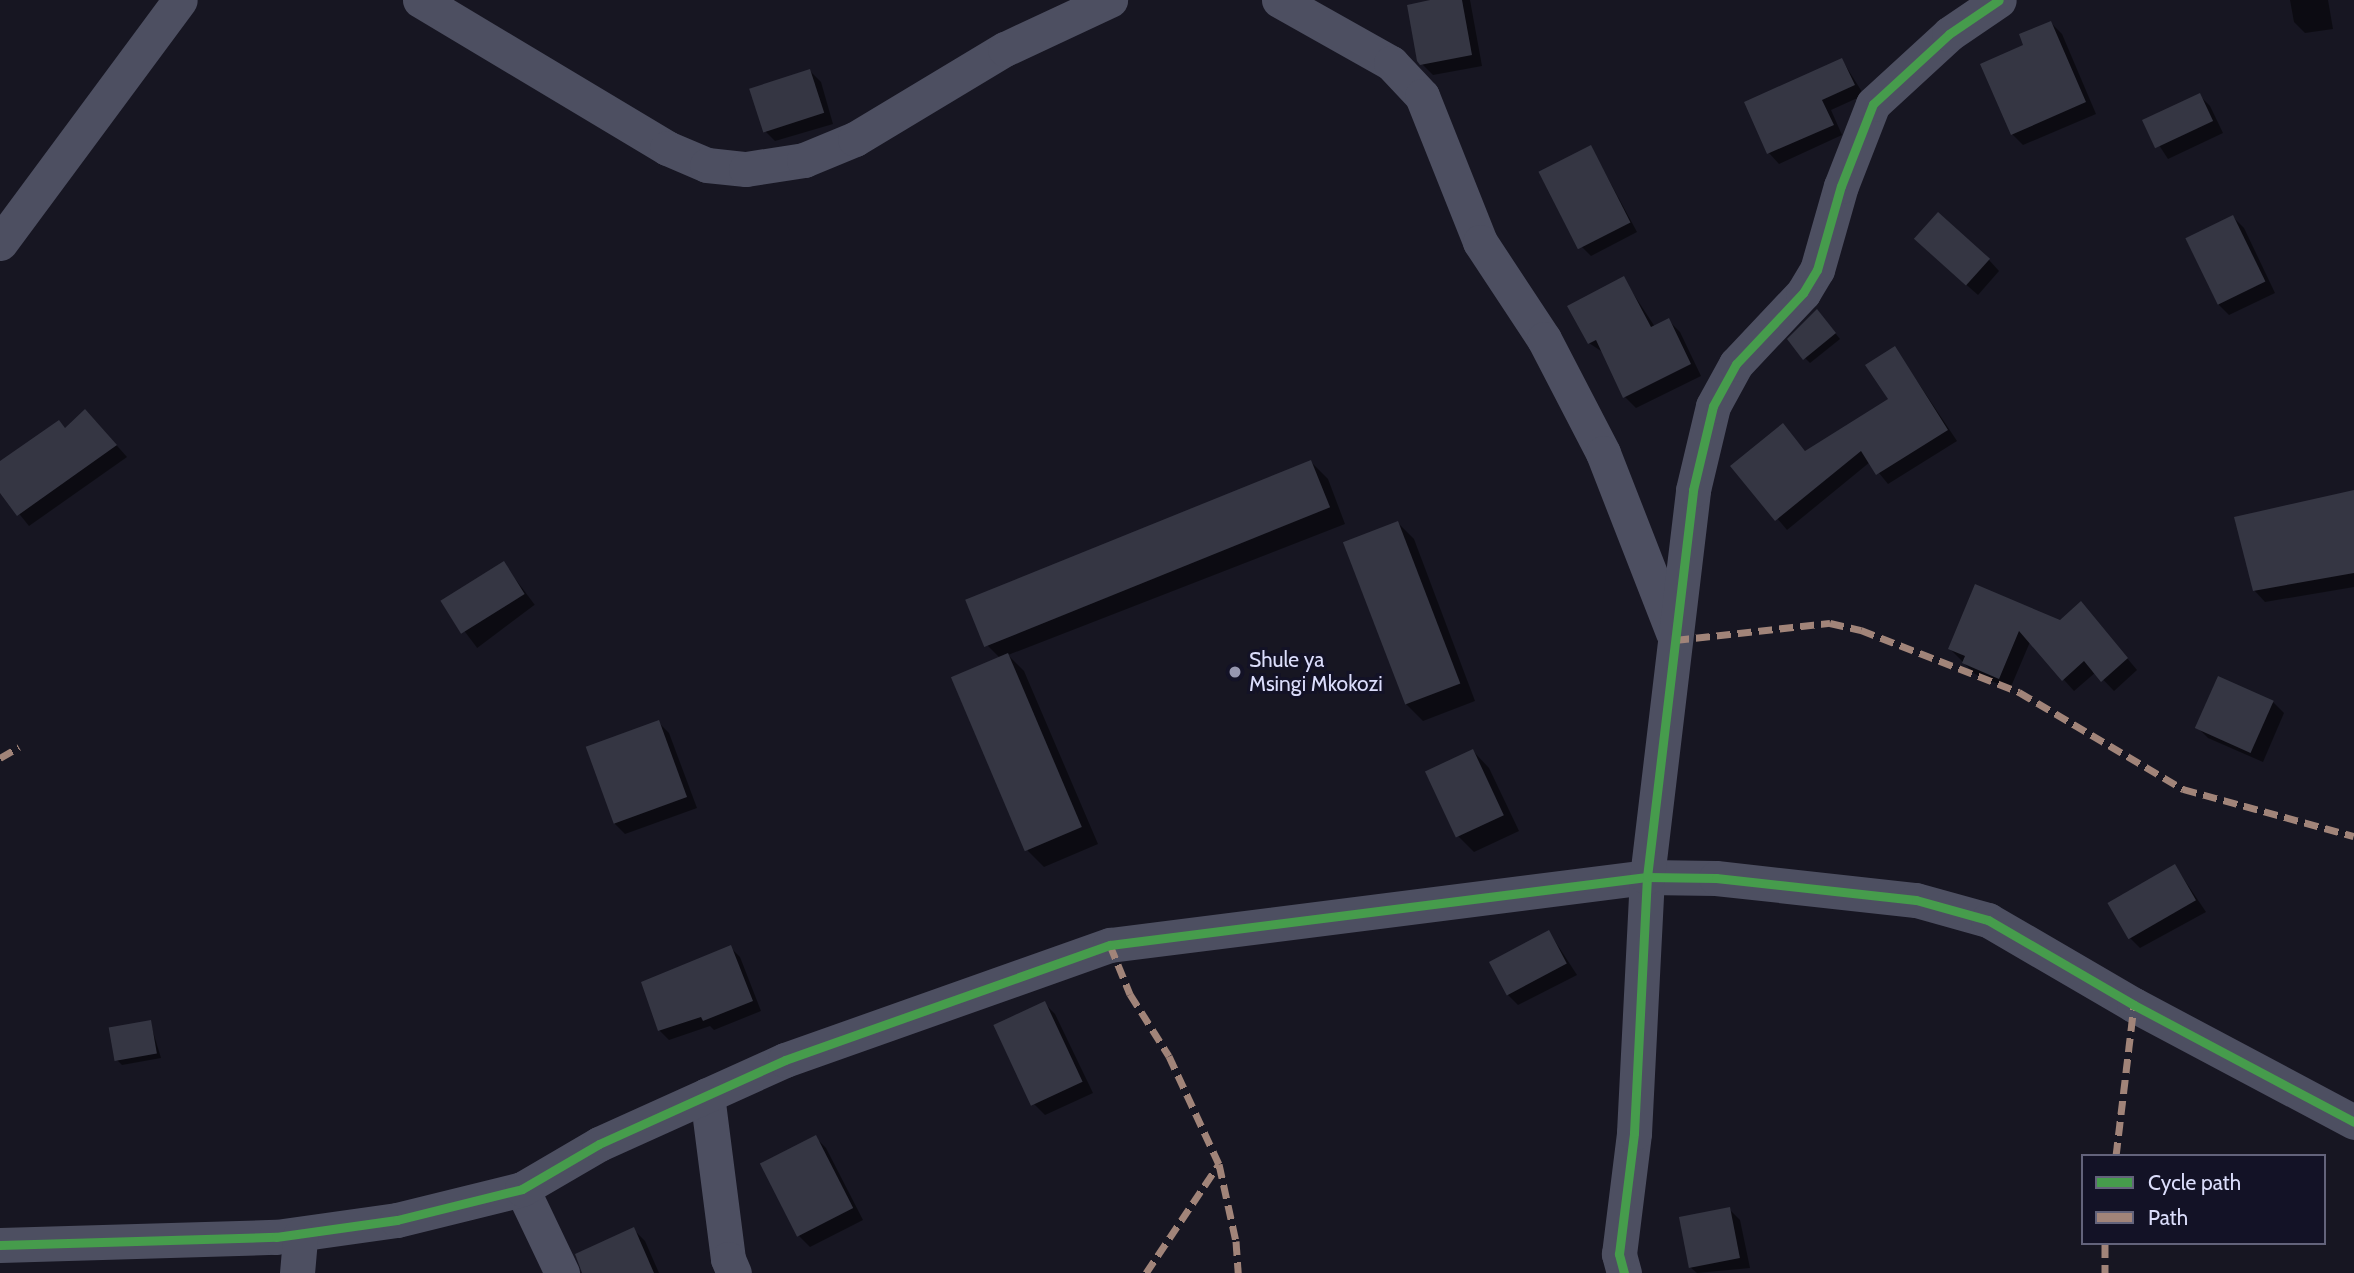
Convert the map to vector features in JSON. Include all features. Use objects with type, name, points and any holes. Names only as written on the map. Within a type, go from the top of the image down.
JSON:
[{"type":"street","points":[[0,243],[180,0]]},
{"type":"street","points":[[420,0],[667,148],[707,165],[746,169],[804,160],[855,139],[1004,49],[1110,0]]},
{"type":"street","points":[[1279,0],[1391,63],[1422,96],[1480,242],[1544,339],[1603,453],[1675,640]]},
{"type":"street","points":[[1624,1273],[1619,1254],[1634,1133],[1647,877],[1693,490],[1713,406],[1725,379],[1803,292],[1817,270],[1841,186],[1873,104],[1949,34],[1999,0]]},
{"type":"street","points":[[21,1255],[300,1234],[397,1220],[522,1189],[599,1144],[862,1030],[1110,945],[1647,877],[1716,878],[1903,898],[1975,916],[2354,1122]]},
{"type":"street","points":[[707,1095],[728,1259],[734,1273]]},
{"type":"street","points":[[522,1189],[562,1273]]},
{"type":"street","points":[[297,1273],[300,1234]]},
{"type":"building","points":[[1430,0],[1462,0],[1472,55],[1420,65],[1407,5]]},
{"type":"building","points":[[2051,21],[2086,102],[2011,135],[1980,64],[2023,45],[2019,34]]},
{"type":"building","points":[[1842,58],[1855,85],[1822,100],[1834,125],[1767,154],[1744,102]]},
{"type":"building","points":[[810,69],[824,113],[763,133],[749,89]]},
{"type":"building","points":[[2200,93],[2213,121],[2155,148],[2142,120]]},
{"type":"building","points":[[1591,145],[1630,223],[1578,249],[1538,172]]},
{"type":"building","points":[[1938,212],[1990,259],[1966,286],[1914,239]]},
{"type":"building","points":[[2233,215],[2265,282],[2218,305],[2185,238]]},
{"type":"building","points":[[1624,276],[1651,327],[1669,318],[1691,364],[1623,398],[1596,340],[1588,344],[1567,306]]},
{"type":"building","points":[[1817,309],[1836,333],[1803,360],[1787,339]]},
{"type":"building","points":[[1895,346],[1948,430],[1876,475],[1861,451],[1775,521],[1730,466],[1783,423],[1805,451],[1888,399],[1865,365]]},
{"type":"building","points":[[85,409],[117,445],[17,516],[0,493],[0,461],[59,420],[65,428]]},
{"type":"building","points":[[1311,460],[1330,507],[984,647],[965,600]]},
{"type":"building","points":[[2354,490],[2354,573],[2253,591],[2234,517]]},
{"type":"building","points":[[1398,521],[1460,683],[1405,705],[1343,542]]},
{"type":"building","points":[[504,561],[525,594],[461,634],[440,601]]},
{"type":"building","points":[[1975,584],[2060,620],[2081,601],[2128,658],[2101,682],[2084,661],[2062,681],[2019,631],[1999,679],[1962,663],[1965,656],[1948,649]]},
{"type":"building","points":[[1008,653],[1082,827],[1025,851],[951,677]]},
{"type":"building","points":[[2218,676],[2274,701],[2251,753],[2195,728]]},
{"type":"building","points":[[659,720],[687,797],[614,824],[586,747]]},
{"type":"building","points":[[1473,749],[1504,815],[1456,838],[1425,771]]},
{"type":"building","points":[[2175,864],[2196,900],[2128,939],[2107,903]]},
{"type":"building","points":[[1549,930],[1567,964],[1507,995],[1489,962]]},
{"type":"building","points":[[731,945],[753,1001],[703,1021],[701,1017],[658,1031],[641,982]]},
{"type":"building","points":[[1045,1001],[1083,1082],[1031,1106],[993,1025]]},
{"type":"building","points":[[151,1020],[157,1053],[115,1061],[109,1027]]},
{"type":"building","points":[[816,1135],[853,1208],[797,1237],[760,1164]]},
{"type":"building","points":[[1730,1207],[1740,1258],[1689,1268],[1679,1217]]},
{"type":"building","points":[[634,1227],[654,1273],[582,1273],[575,1254]]},
{"type":"marked path","points":[[1675,640],[1830,623],[1861,630],[2019,692],[2183,789],[2354,836]]},
{"type":"marked path","points":[[0,758],[19,747]]},
{"type":"marked path","points":[[1110,945],[1130,994],[1169,1056],[1219,1164],[1236,1241],[1238,1273]]},
{"type":"marked path","points":[[2116,1154],[2134,1005]]},
{"type":"marked path","points":[[1146,1273],[1219,1164]]},
{"type":"marked path","points":[[2105,1245],[2105,1273]]},
{"type":"cycle path","points":[[1624,1273],[1619,1254],[1634,1133],[1647,877],[1693,490],[1713,406],[1736,364],[1803,293],[1817,270],[1841,186],[1873,104],[1949,34],[1999,0]]},
{"type":"cycle path","points":[[0,1245],[276,1237],[397,1220],[522,1189],[599,1144],[785,1060],[1110,945],[1647,877],[1716,878],[1916,900],[1988,920],[2134,1005],[2354,1122]]},
{"type":"place","name":"Shule ya Msingi Mkokozi","points":[[1235,672]]}]
